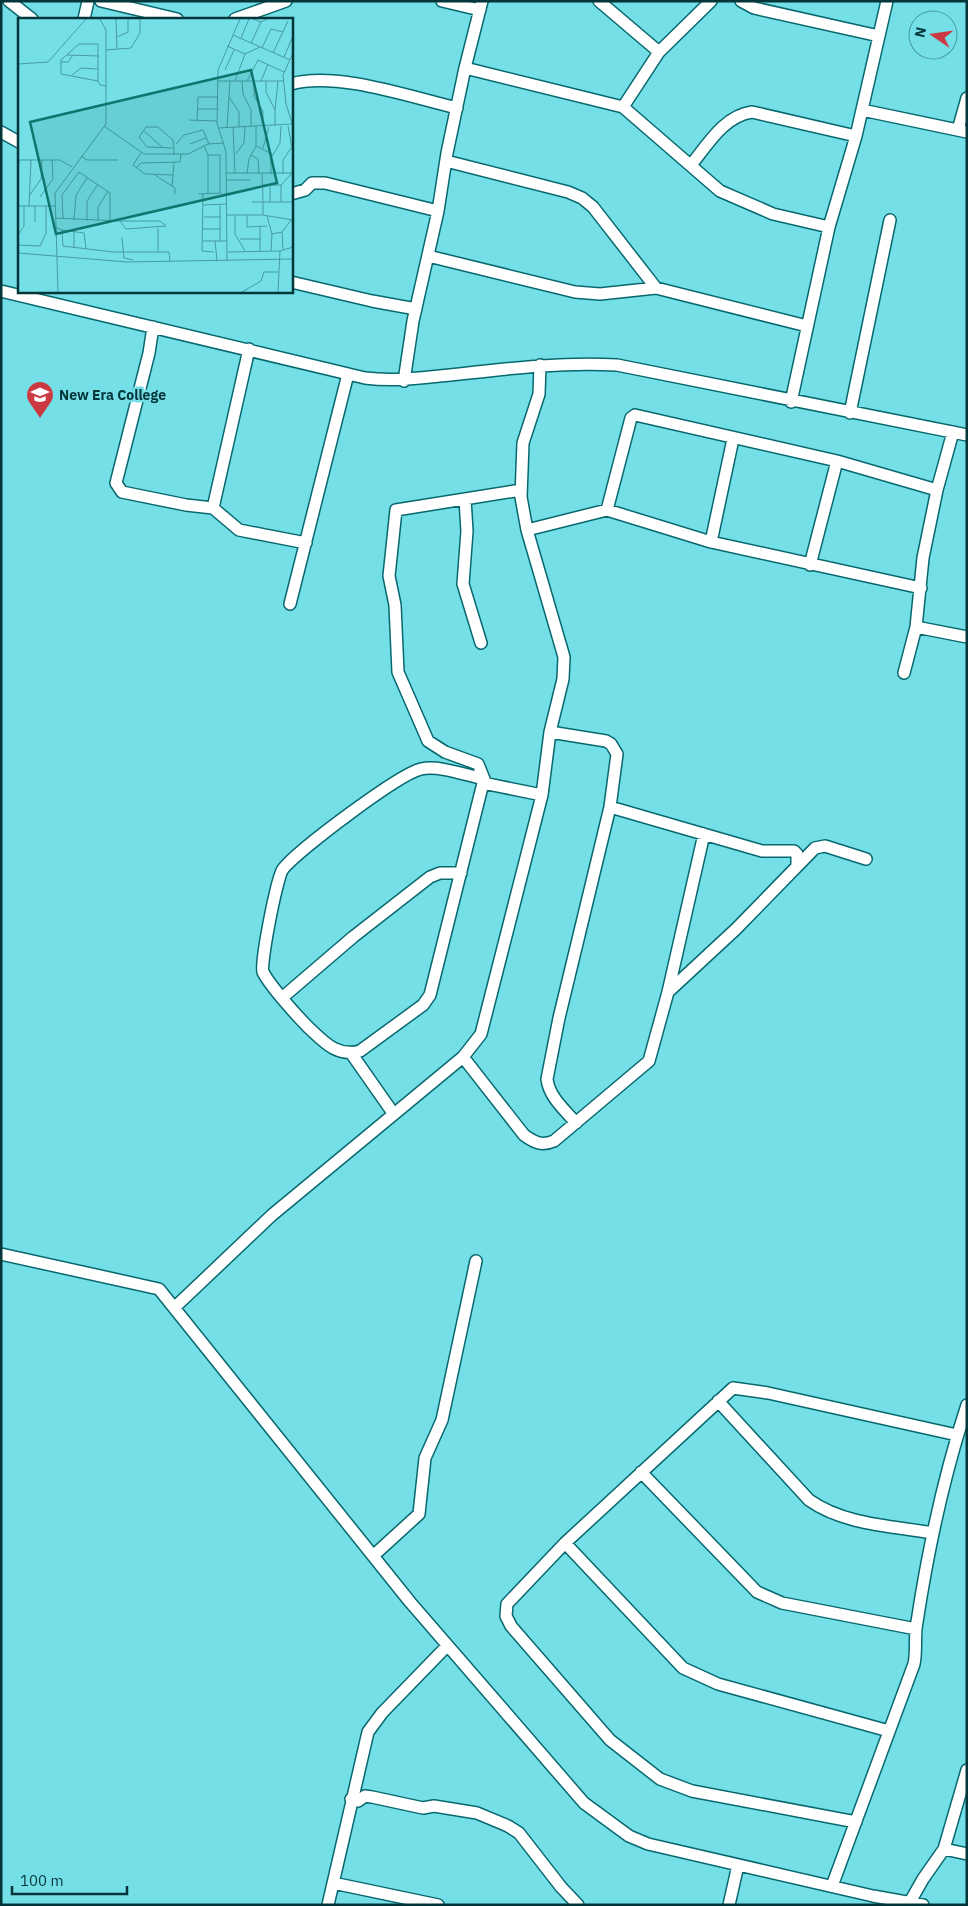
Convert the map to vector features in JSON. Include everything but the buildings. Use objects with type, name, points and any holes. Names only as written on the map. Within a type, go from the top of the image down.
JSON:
[{"type":"street","points":[[9,1],[31,18]]},
{"type":"street","points":[[84,18],[88,1]]},
{"type":"street","points":[[101,1],[173,18]]},
{"type":"street","points":[[238,18],[286,1]]},
{"type":"street","points":[[404,381],[416,309],[438,211],[465,68],[481,6],[442,1]]},
{"type":"street","points":[[599,1],[659,52]]},
{"type":"street","points":[[623,107],[659,52],[711,1]]},
{"type":"street","points":[[741,1],[754,8],[879,36]]},
{"type":"street","points":[[792,402],[829,227],[856,136],[887,1]]},
{"type":"street","points":[[465,68],[623,107],[720,191],[773,214],[829,227]]},
{"type":"street","points":[[292,84],[304,80],[332,79],[457,108]]},
{"type":"street","points":[[862,110],[962,131],[967,98]]},
{"type":"street","points":[[690,165],[729,120],[740,113],[752,112],[856,136]]},
{"type":"street","points":[[1,132],[18,141]]},
{"type":"street","points":[[446,161],[568,192],[582,198],[593,207],[656,288]]},
{"type":"street","points":[[292,194],[305,190],[312,183],[325,183],[438,211]]},
{"type":"street","points":[[850,413],[890,220]]},
{"type":"street","points":[[428,256],[575,292],[600,294],[656,288],[807,326]]},
{"type":"street","points":[[292,282],[372,302],[416,309]]},
{"type":"street","points":[[1,291],[24,294],[348,374],[382,380],[404,381],[540,365],[584,363],[617,365],[792,402],[967,435]]},
{"type":"street","points":[[153,327],[149,354],[116,483],[117,488],[122,492],[186,505],[213,508],[232,527],[239,530],[306,543]]},
{"type":"street","points":[[213,508],[249,349]]},
{"type":"street","points":[[174,1308],[272,1215],[462,1057],[481,1034],[542,795],[550,732],[563,679],[564,657],[527,530],[520,490],[524,444],[539,394],[540,365]]},
{"type":"street","points":[[290,604],[348,374]]},
{"type":"street","points":[[607,510],[633,415],[837,461],[936,490]]},
{"type":"street","points":[[904,673],[916,627],[923,558],[936,490],[953,432]]},
{"type":"street","points":[[711,542],[733,439]]},
{"type":"street","points":[[810,565],[837,461]]},
{"type":"street","points":[[520,490],[396,510],[389,576],[395,605],[398,672],[422,729],[434,747],[478,764],[484,781],[430,996],[422,1005],[371,1044],[350,1053],[338,1052],[328,1047],[294,1014],[263,972],[262,964],[281,873],[285,867],[339,821],[418,770],[428,768],[484,781],[542,795]]},
{"type":"street","points":[[465,499],[467,531],[463,584],[481,643]]},
{"type":"street","points":[[527,530],[607,510],[711,542],[921,588]]},
{"type":"street","points":[[916,627],[967,637]]},
{"type":"street","points":[[550,732],[606,740],[617,754],[610,807],[558,1018],[547,1079],[548,1088],[552,1095],[576,1123]]},
{"type":"street","points":[[610,807],[762,851],[794,851],[798,859],[797,865]]},
{"type":"street","points":[[462,1057],[524,1135],[532,1140],[546,1144],[554,1141],[649,1061],[668,992],[704,834]]},
{"type":"street","points":[[668,992],[736,929],[815,848],[821,846],[866,859]]},
{"type":"street","points":[[283,997],[352,938],[430,877],[440,873],[461,872]]},
{"type":"street","points":[[350,1053],[393,1113]]},
{"type":"street","points":[[1,1254],[159,1289],[447,1646],[584,1803],[629,1836],[642,1842],[738,1865],[923,1905]]},
{"type":"street","points":[[373,1556],[419,1514],[425,1458],[442,1420],[476,1261]]},
{"type":"street","points":[[856,1822],[676,1786],[660,1779],[610,1740],[511,1626],[506,1616],[509,1601],[565,1544],[641,1472],[734,1388],[957,1435]]},
{"type":"street","points":[[718,1401],[809,1500],[822,1510],[840,1516],[934,1533]]},
{"type":"street","points":[[832,1886],[914,1664],[916,1629],[934,1533],[957,1435],[967,1405]]},
{"type":"street","points":[[641,1472],[757,1592],[782,1603],[916,1629]]},
{"type":"street","points":[[565,1544],[683,1668],[718,1684],[889,1731]]},
{"type":"street","points":[[328,1905],[366,1738],[374,1723],[447,1646]]},
{"type":"street","points":[[910,1902],[944,1849],[967,1770]]},
{"type":"street","points":[[351,1799],[358,1800],[365,1796],[372,1796],[420,1808],[434,1806],[468,1812],[508,1826],[523,1838],[561,1887],[578,1905]]},
{"type":"street","points":[[944,1849],[967,1854]]},
{"type":"street","points":[[729,1905],[738,1865]]},
{"type":"street","points":[[333,1883],[438,1905]]},
{"type":"place","name":"New Era College","points":[[40,419]]}]
